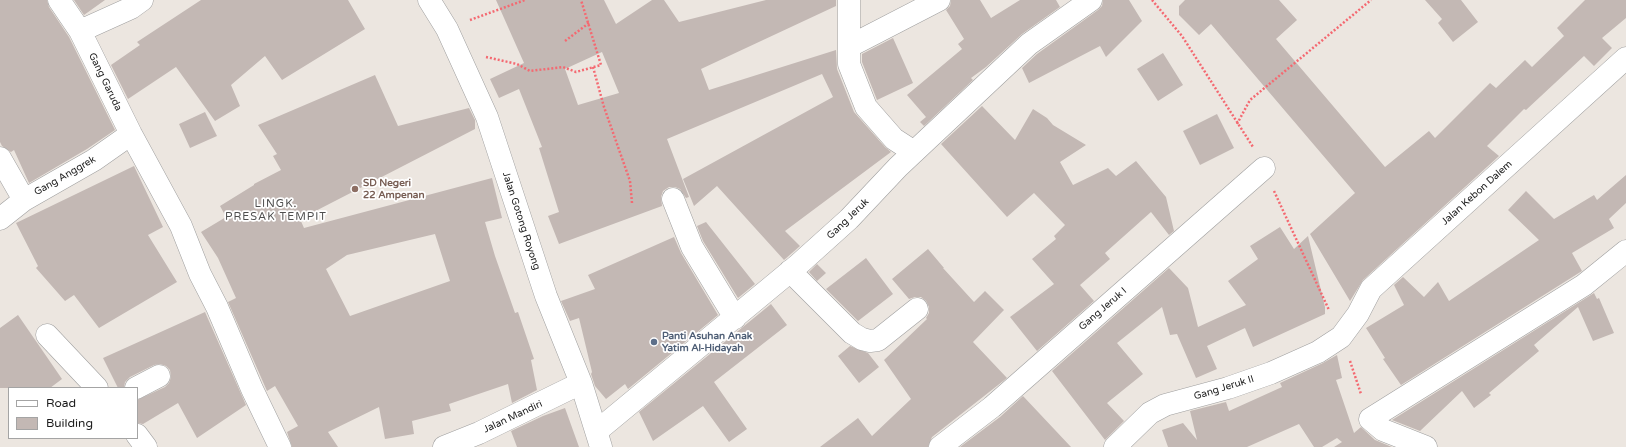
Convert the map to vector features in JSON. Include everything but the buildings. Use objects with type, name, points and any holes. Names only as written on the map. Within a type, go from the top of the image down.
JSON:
[{"type":"street","name":"Gang Garuda","points":[[59,0],[80,31],[131,134],[181,226],[200,274],[217,307],[252,389],[280,447]]},
{"type":"street","points":[[80,31],[131,8],[142,0]]},
{"type":"street","name":"Jalan Gotong Royong","points":[[430,0],[447,29],[487,117],[546,296],[580,383],[599,439]]},
{"type":"street","points":[[849,0],[849,64],[866,107],[894,139],[914,152]]},
{"type":"street","points":[[850,46],[939,0]]},
{"type":"street","name":"Gang Jeruk","points":[[599,439],[848,219],[914,152],[1030,44],[1092,0]]},
{"type":"street","name":"Jalan Kebon Dalem","points":[[1342,337],[1358,314],[1371,289],[1626,58]]},
{"type":"street","name":"Gang Anggrek","points":[[0,219],[24,200],[94,160],[131,134]]},
{"type":"street","points":[[0,158],[24,200]]},
{"type":"street","name":"Gang Jeruk I","points":[[940,447],[992,407],[1264,168]]},
{"type":"street","points":[[673,199],[692,247],[735,318]]},
{"type":"street","points":[[1426,447],[1383,430],[1370,419],[1584,285],[1626,251]]},
{"type":"street","points":[[790,271],[852,333],[862,339],[870,341],[878,340],[917,309]]},
{"type":"street","points":[[47,335],[96,387]]},
{"type":"street","name":"Gang Jeruk II","points":[[1115,447],[1150,413],[1165,405],[1228,388],[1271,373],[1318,352],[1342,337]]},
{"type":"street","points":[[138,387],[159,376]]},
{"type":"street","name":"Jalan Mandiri","points":[[451,446],[558,396],[580,383]]},
{"type":"street","points":[[138,436],[146,447]]},
{"type":"path","points":[[447,29],[524,0]]},
{"type":"path","points":[[464,67],[488,56],[517,64],[530,71],[563,67],[576,72],[601,65],[581,0]]},
{"type":"path","points":[[1152,0],[1182,36],[1237,124],[1249,139],[1264,168],[1342,337],[1370,419]]},
{"type":"path","points":[[1237,124],[1250,100],[1371,0]]},
{"type":"path","points":[[565,41],[589,24]]},
{"type":"path","points":[[593,67],[604,107],[630,182],[632,203]]},
{"type":"place","name":"SD Negeri 22 Ampenan","points":[[355,189]]},
{"type":"place","name":"Panti Asuhan Anak Yatim Al-Hidayah","points":[[654,342]]},
{"type":"district","name":"LINGK. PRESAK TEMPIT","points":[[276,210]]}]
